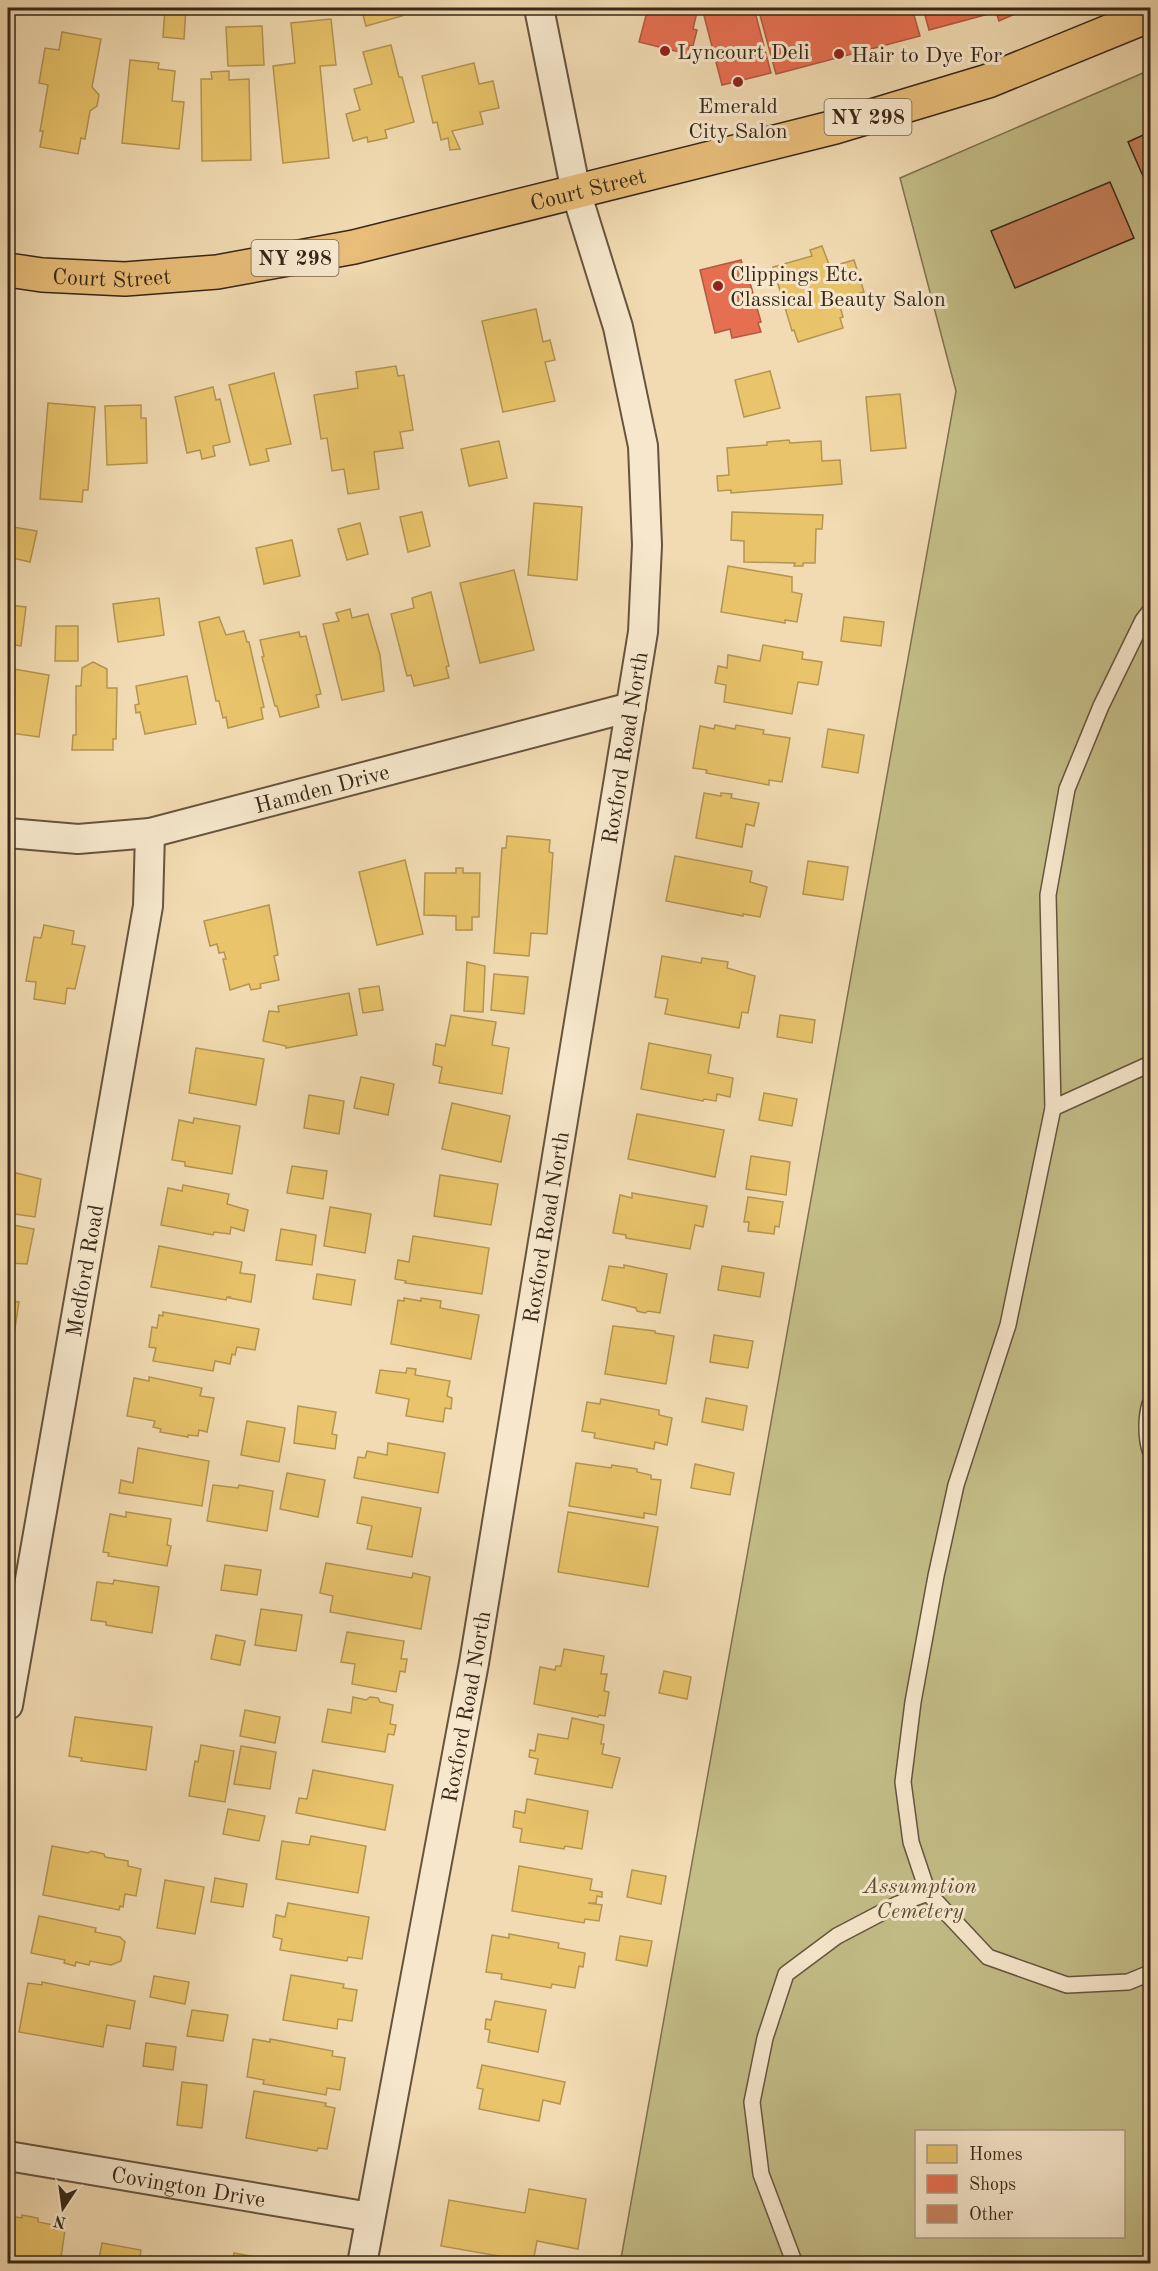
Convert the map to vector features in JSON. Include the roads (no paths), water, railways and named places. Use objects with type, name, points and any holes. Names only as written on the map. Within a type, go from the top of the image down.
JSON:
[{"type":"main road","name":"Court Street","points":[[8,270],[42,275],[125,279],[217,272],[354,247],[836,127],[988,81],[1150,15]]},
{"type":"street","name":"Roxford Road North","points":[[362,2264],[474,1663],[643,632],[646,545],[643,446],[618,327],[576,192],[539,8]]},
{"type":"street","name":"Hamden Drive","points":[[8,834],[78,839],[150,833],[631,707]]},
{"type":"street","name":"Medford Road","points":[[8,1705],[148,906],[150,833]]},
{"type":"street","name":"Covington Drive","points":[[8,2156],[370,2217]]},
{"type":"lane","points":[[1150,611],[1143,620],[1101,706],[1066,789],[1048,895],[1053,1107],[1008,1325],[956,1485],[936,1576],[913,1702],[903,1782],[911,1842],[928,1893],[988,1957],[1067,1985],[1128,1982],[1150,1973]]},
{"type":"lane","points":[[1053,1107],[1150,1064]]},
{"type":"lane","points":[[1150,1404],[1148,1441],[1150,1450]]},
{"type":"lane","points":[[793,2262],[761,2174],[752,2102],[765,2038],[786,1974],[837,1936],[898,1904],[928,1893]]},
{"type":"place","name":"Lyncourt Deli","points":[[665,51]]},
{"type":"place","name":"Hair to Dye For","points":[[839,54]]},
{"type":"place","name":"Emerald City Salon","points":[[738,82]]},
{"type":"place","name":"Clippings Etc. Classical Beauty Salon","points":[[718,286]]},
{"type":"park label","name":"Assumption Cemetery","points":[[920,1898]]}]
